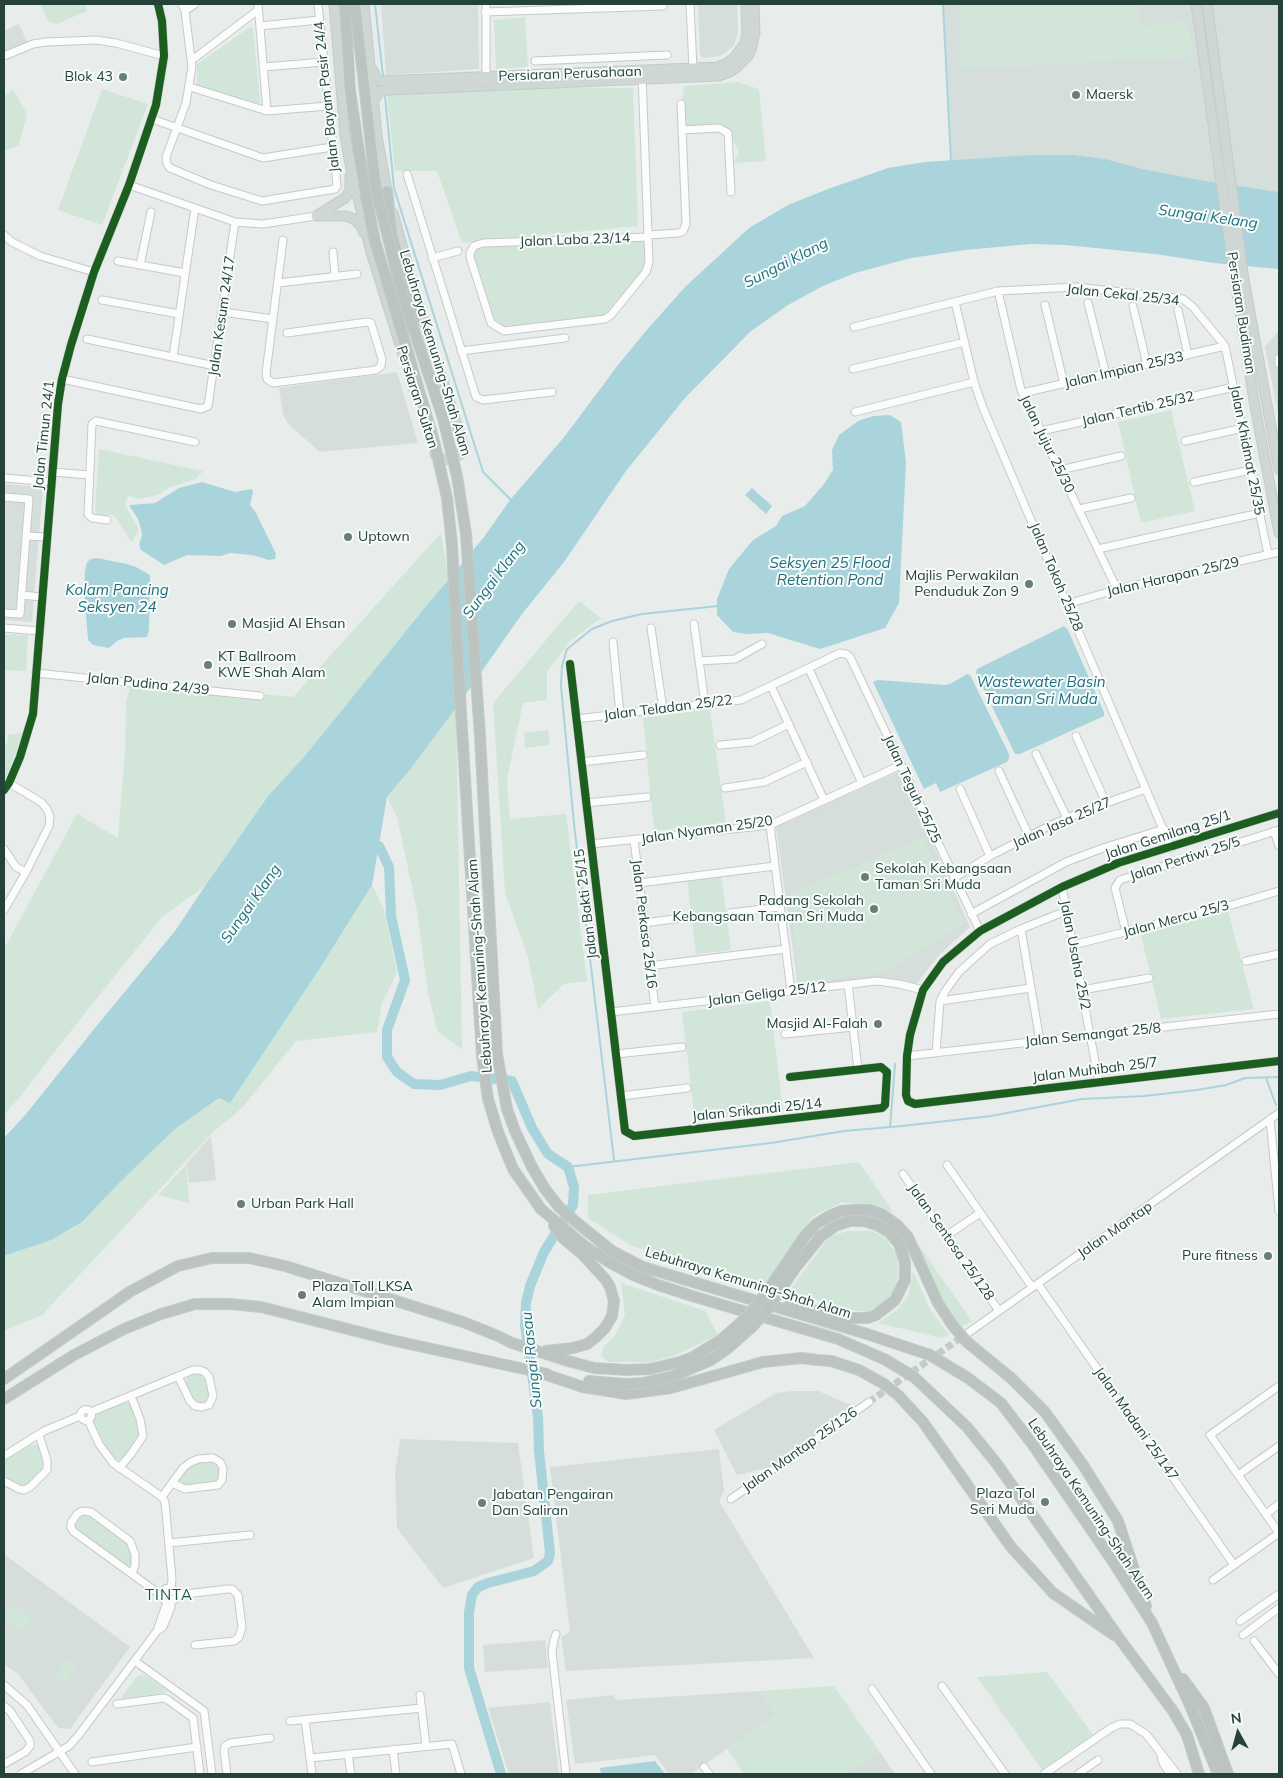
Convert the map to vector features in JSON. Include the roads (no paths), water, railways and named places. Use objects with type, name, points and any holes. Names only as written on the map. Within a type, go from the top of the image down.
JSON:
[{"type":"highway","points":[[339,4],[350,91]]},
{"type":"highway","points":[[345,4],[350,91]]},
{"type":"highway","name":"Lebuhraya Kemuning-Shah Alam","points":[[355,4],[376,190],[403,297],[419,341],[451,450],[466,534],[480,736],[497,1054],[507,1109],[522,1148],[545,1189],[565,1212],[612,1251],[643,1267],[867,1334],[930,1355],[968,1378],[1001,1403],[1033,1445],[1114,1563],[1152,1623],[1189,1703],[1218,1774]]},
{"type":"highway","name":"Lebuhraya Kemuning-Shah Alam","points":[[350,91],[356,142],[375,241],[434,441],[446,498],[452,545],[482,1056],[488,1099],[493,1118],[510,1161],[527,1190],[563,1238],[584,1251],[658,1285],[838,1339],[886,1360],[914,1377],[968,1427],[997,1464],[1119,1638],[1173,1711],[1187,1736],[1198,1774]]},
{"type":"highway","points":[[387,192],[392,234],[412,307],[419,341]]},
{"type":"highway","points":[[4,1379],[131,1291],[178,1266],[212,1258],[249,1258],[285,1266],[463,1322],[512,1343],[568,1362],[594,1368],[650,1369],[680,1362],[721,1340],[748,1316],[766,1293],[804,1236],[816,1224],[841,1211],[868,1210],[882,1215],[897,1225],[908,1237],[938,1302],[966,1338],[1011,1378],[1045,1412],[1083,1464],[1118,1521],[1152,1623]]},
{"type":"highway","points":[[541,1374],[595,1382],[643,1383],[674,1376],[711,1360],[742,1337],[762,1316],[811,1246],[820,1236],[835,1226],[850,1221],[864,1221],[877,1225],[889,1232],[899,1244],[905,1262],[905,1280],[895,1300],[881,1312],[868,1318],[851,1318],[702,1284]]},
{"type":"highway","points":[[540,1352],[587,1344],[606,1328],[612,1316],[614,1301],[610,1287],[584,1251]]},
{"type":"highway","points":[[4,1399],[74,1355],[124,1329],[161,1314],[195,1304],[230,1304],[261,1307],[391,1340],[541,1374],[583,1386],[626,1394],[671,1388],[763,1362],[802,1358],[818,1360],[859,1370],[884,1384],[898,1396],[923,1422],[1011,1547],[1052,1593],[1119,1638]]},
{"type":"highway","points":[[1168,1658],[1204,1708],[1228,1774]]},
{"type":"main road","name":"Persiaran Sultan","points":[[334,4],[345,135],[370,250],[436,456],[445,460],[461,454],[464,448],[417,299],[387,192],[377,136],[364,4]]},
{"type":"main road","name":"Persiaran Perusahaan","points":[[368,50],[374,73],[380,81],[486,81],[642,75],[717,67],[727,64],[740,51],[747,33],[746,4]]},
{"type":"main road","name":"Persiaran Perusahaan","points":[[374,100],[380,91],[597,73],[719,76],[730,72],[748,56],[754,42],[754,4]]},
{"type":"main road","name":"Persiaran Budiman","points":[[1196,4],[1203,60],[1223,161]]},
{"type":"main road","name":"Persiaran Budiman","points":[[1207,4],[1223,161],[1240,280],[1254,400],[1279,533]]},
{"type":"main road","points":[[316,216],[336,205],[350,191],[350,159]]},
{"type":"main road","points":[[316,216],[346,216],[354,219],[361,226],[370,250]]},
{"type":"main road","name":"Persiaran Budiman","points":[[1240,280],[1279,470]]},
{"type":"street","name":"Jalan Timun 24/1","points":[[4,790],[20,758],[33,714],[52,472],[62,379],[70,345],[94,272],[129,185],[152,119],[164,56],[162,21],[158,4]]},
{"type":"street","points":[[178,128],[190,87],[192,60],[185,11],[182,4]]},
{"type":"street","points":[[185,11],[195,4]]},
{"type":"street","name":"Jalan Bayam Pasir 24/4","points":[[178,128],[166,156],[167,164],[170,168],[211,184],[262,201],[335,189],[337,186],[318,4]]},
{"type":"street","points":[[486,4],[486,81]]},
{"type":"street","points":[[690,4],[693,69]]},
{"type":"street","points":[[486,12],[663,6]]},
{"type":"street","points":[[192,60],[258,7]]},
{"type":"street","points":[[258,7],[267,111]]},
{"type":"street","points":[[260,26],[320,20]]},
{"type":"street","points":[[4,56],[33,44],[96,40],[116,43],[164,56]]},
{"type":"street","points":[[535,61],[667,55]]},
{"type":"street","points":[[596,58],[597,73]]},
{"type":"street","points":[[263,67],[324,62]]},
{"type":"street","points":[[642,75],[648,236],[679,233],[686,224],[681,104]]},
{"type":"street","points":[[190,87],[267,111],[328,106]]},
{"type":"street","points":[[152,119],[263,158],[332,147]]},
{"type":"street","points":[[682,130],[719,128],[728,134],[731,192]]},
{"type":"street","points":[[407,174],[476,397],[483,400],[552,392]]},
{"type":"street","points":[[129,185],[235,222],[263,224],[316,216]]},
{"type":"street","points":[[172,357],[195,208]]},
{"type":"street","points":[[140,265],[151,212]]},
{"type":"street","name":"Jalan Kesum 24/17","points":[[62,379],[192,407],[205,408],[208,406],[235,222]]},
{"type":"street","points":[[4,235],[12,242],[40,256],[94,272]]},
{"type":"street","name":"Jalan Laba 23/14","points":[[648,236],[649,262],[646,272],[608,318],[504,331],[491,323],[470,258],[470,253],[474,246],[483,243],[648,236]]},
{"type":"street","points":[[283,240],[266,373],[268,379],[273,382],[376,370],[381,366],[382,359],[371,323],[287,333]]},
{"type":"street","points":[[432,258],[458,251]]},
{"type":"street","points":[[333,252],[335,276]]},
{"type":"street","points":[[118,261],[185,273]]},
{"type":"street","points":[[278,283],[357,274]]},
{"type":"street","name":"Jalan Cekal 25/34","points":[[854,328],[998,291],[1077,287],[1183,299],[1225,346]]},
{"type":"street","name":"Jalan Jujur 25/30","points":[[998,291],[1023,394],[1117,589]]},
{"type":"street","points":[[102,300],[179,314]]},
{"type":"street","name":"Jalan Tokoh 25/28","points":[[955,302],[974,382],[983,408],[1171,848]]},
{"type":"street","points":[[1088,304],[1106,374]]},
{"type":"street","points":[[1045,305],[1064,384]]},
{"type":"street","points":[[1133,306],[1147,364]]},
{"type":"street","points":[[1178,310],[1188,355]]},
{"type":"street","points":[[223,312],[273,319]]},
{"type":"street","points":[[522,329],[524,343]]},
{"type":"street","points":[[461,351],[565,338]]},
{"type":"street","points":[[86,339],[214,366]]},
{"type":"street","points":[[853,369],[965,342]]},
{"type":"street","name":"Jalan Impian 25/33","points":[[1023,394],[1225,346]]},
{"type":"street","name":"Jalan Khidmat 25/35","points":[[1225,346],[1268,554]]},
{"type":"street","points":[[1279,358],[1279,364]]},
{"type":"street","points":[[855,412],[974,382]]},
{"type":"street","name":"Jalan Tertib 25/32","points":[[1041,431],[1234,387]]},
{"type":"street","points":[[107,520],[90,517],[92,424],[96,421],[195,442]]},
{"type":"street","points":[[1185,441],[1242,428]]},
{"type":"street","points":[[1060,470],[1122,456]]},
{"type":"street","points":[[1194,482],[1251,470]]},
{"type":"street","points":[[52,472],[90,475]]},
{"type":"street","points":[[4,478],[52,482]]},
{"type":"street","points":[[4,497],[29,499],[20,614],[4,613]]},
{"type":"street","points":[[1079,509],[1131,498]]},
{"type":"street","points":[[1098,549],[1260,512]]},
{"type":"street","points":[[26,536],[47,537]]},
{"type":"street","name":"Jalan Harapan 25/29","points":[[1067,604],[1117,589],[1279,552]]},
{"type":"street","points":[[21,595],[42,596]]},
{"type":"street","points":[[694,624],[705,704]]},
{"type":"street","points":[[4,628],[40,631]]},
{"type":"street","points":[[651,628],[663,709]]},
{"type":"street","points":[[613,642],[620,714]]},
{"type":"street","points":[[699,661],[735,658],[762,644]]},
{"type":"street","name":"Jalan Teladan 25/22","points":[[576,719],[741,700],[840,654]]},
{"type":"street","name":"Jalan Teguh 25/25","points":[[840,654],[846,654],[850,657],[980,931]]},
{"type":"street","name":"Jalan Bakti 25/15","points":[[570,664],[625,1131],[634,1136]]},
{"type":"street","points":[[809,669],[862,783]]},
{"type":"street","name":"Jalan Pudina 24/39","points":[[36,673],[260,696]]},
{"type":"street","points":[[771,686],[824,800]]},
{"type":"street","points":[[720,745],[752,742],[789,724]]},
{"type":"street","points":[[1076,736],[1106,803]]},
{"type":"street","points":[[1036,754],[1067,818]]},
{"type":"street","points":[[581,762],[643,755]]},
{"type":"street","points":[[725,788],[764,782],[807,762]]},
{"type":"street","name":"Jalan Nyaman 25/20","points":[[591,844],[770,825],[901,765]]},
{"type":"street","points":[[999,771],[1029,836]]},
{"type":"street","points":[[4,910],[49,826],[50,817],[47,809],[41,802],[9,783]]},
{"type":"street","points":[[960,789],[990,856]]},
{"type":"street","name":"Jalan Jasa 25/27","points":[[954,878],[990,856],[1067,818],[1146,789]]},
{"type":"street","points":[[586,803],[646,797]]},
{"type":"street","name":"Jalan Gemilang 25/1","points":[[914,1104],[908,1100],[906,1095],[907,1056],[910,1035],[923,990],[943,962],[980,931],[1062,887],[1118,863],[1279,813]]},
{"type":"street","points":[[770,825],[791,991]]},
{"type":"street","points":[[971,914],[1066,862],[1164,829]]},
{"type":"street","points":[[1277,831],[1279,846]]},
{"type":"street","name":"Jalan Pertiwi 25/5","points":[[1126,932],[1115,888],[1120,880],[1277,831]]},
{"type":"street","name":"Jalan Perkasa 25/16","points":[[634,840],[655,1007]]},
{"type":"street","points":[[4,848],[16,867],[26,872]]},
{"type":"street","points":[[639,883],[775,866]]},
{"type":"street","name":"Jalan Usaha 25/2","points":[[1062,887],[1099,1082]]},
{"type":"street","name":"Jalan Mercu 25/3","points":[[1073,945],[1279,891]]},
{"type":"street","points":[[730,913],[780,907]]},
{"type":"street","points":[[936,1053],[940,1001],[959,972],[990,944],[1066,911]]},
{"type":"street","points":[[644,923],[689,917]]},
{"type":"street","points":[[1021,929],[1040,1041]]},
{"type":"street","points":[[650,966],[786,949]]},
{"type":"street","points":[[1246,960],[1279,954]]},
{"type":"street","points":[[1082,990],[1148,978]]},
{"type":"street","name":"Jalan Geliga 25/12","points":[[611,1012],[877,981],[923,990]]},
{"type":"street","points":[[790,1077],[858,1069],[848,984]]},
{"type":"street","points":[[940,1001],[1031,988]]},
{"type":"street","name":"Jalan Semangat 25/8","points":[[907,1056],[1279,1014]]},
{"type":"street","points":[[785,1034],[853,1027]]},
{"type":"street","points":[[616,1054],[682,1047]]},
{"type":"street","name":"Jalan Muhibah 25/7","points":[[914,1104],[1279,1061]]},
{"type":"street","name":"Jalan Srikandi 25/14","points":[[634,1136],[882,1108],[886,1101],[887,1072],[881,1067],[858,1069]]},
{"type":"street","points":[[621,1096],[687,1088]]},
{"type":"street","name":"Jalan Mantap","points":[[966,1338],[998,1311],[1279,1114]]},
{"type":"street","points":[[1279,1121],[1268,1122],[1279,1211]]},
{"type":"street","name":"Jalan Madani 25/147","points":[[947,1165],[1234,1565]]},
{"type":"street","name":"Jalan Sentosa 25/128","points":[[903,1174],[998,1311]]},
{"type":"street","points":[[946,1236],[980,1212]]},
{"type":"street","points":[[4,1456],[39,1435],[80,1416],[84,1410],[91,1412],[131,1396],[178,1376],[193,1370],[205,1372],[209,1377],[212,1396],[209,1405],[195,1406],[190,1401],[178,1376]]},
{"type":"street","points":[[1213,1580],[1279,1533],[1210,1435],[1279,1386]]},
{"type":"street","points":[[120,1468],[132,1454],[143,1436],[140,1418],[131,1396]]},
{"type":"street","name":"Jalan Mantap 25/126","points":[[730,1499],[869,1402]]},
{"type":"street","points":[[88,1420],[91,1418],[91,1412]]},
{"type":"street","points":[[80,1416],[83,1420],[88,1420]]},
{"type":"street","points":[[21,1774],[69,1746],[78,1736],[157,1631],[167,1604],[175,1600],[176,1595],[171,1588],[172,1579],[165,1502],[120,1468],[105,1454],[88,1420]]},
{"type":"street","points":[[4,1481],[24,1490],[30,1487],[47,1470],[47,1460],[39,1435]]},
{"type":"street","points":[[1238,1475],[1279,1446]]},
{"type":"street","points":[[162,1498],[172,1483],[184,1467],[198,1459],[213,1458],[220,1462],[223,1468],[222,1480],[218,1485],[185,1489],[172,1483]]},
{"type":"street","points":[[1266,1514],[1279,1504]]},
{"type":"street","points":[[132,1574],[135,1565],[135,1554],[130,1541],[90,1512],[82,1511],[77,1514],[71,1523],[71,1528],[74,1532],[158,1593],[162,1594],[167,1604],[171,1607],[163,1627],[157,1631]]},
{"type":"street","points":[[169,1543],[250,1535]]},
{"type":"street","points":[[162,1594],[166,1589],[171,1588]]},
{"type":"street","points":[[176,1595],[232,1589],[238,1596],[242,1627],[239,1637],[234,1640],[195,1645]]},
{"type":"street","points":[[1240,1621],[1279,1594]]},
{"type":"street","points":[[1243,1635],[1279,1608]]},
{"type":"street","points":[[556,1634],[552,1652],[566,1774]]},
{"type":"street","points":[[1254,1641],[1279,1674]]},
{"type":"street","points":[[135,1661],[204,1711],[212,1774]]},
{"type":"street","points":[[4,1685],[28,1705],[75,1774]]},
{"type":"street","points":[[942,1686],[1005,1774]]},
{"type":"street","points":[[872,1689],[932,1774]]},
{"type":"street","points":[[420,1695],[426,1746]]},
{"type":"street","points":[[117,1704],[164,1698],[193,1718],[200,1774]]},
{"type":"street","points":[[4,1706],[10,1711],[30,1741],[30,1746],[25,1752],[4,1764]]},
{"type":"street","points":[[290,1721],[422,1708]]},
{"type":"street","points":[[305,1720],[312,1774]]},
{"type":"street","points":[[1045,1774],[1111,1728],[1120,1724],[1130,1724],[1138,1727],[1146,1734],[1161,1756],[1177,1774]]},
{"type":"street","points":[[227,1774],[225,1746],[230,1743],[270,1738]]},
{"type":"street","points":[[310,1758],[452,1744],[461,1774]]},
{"type":"street","points":[[92,1762],[197,1747]]},
{"type":"street","points":[[393,1750],[396,1774]]},
{"type":"street","points":[[348,1754],[351,1774]]},
{"type":"street","points":[[1161,1756],[1170,1774]]},
{"type":"street","points":[[1078,1774],[1098,1760]]},
{"type":"street","points":[[704,1767],[709,1774]]},
{"type":"water","points":[[1029,155],[1074,155],[1105,159],[1143,169],[1200,180],[1279,192],[1279,269],[1066,245],[1031,244],[965,250],[911,258],[855,273],[823,286],[788,305],[751,331],[685,398],[626,471],[564,562],[522,614],[456,708],[387,797],[372,885],[320,968],[230,1103],[219,1098],[175,1129],[82,1222],[51,1240],[4,1256],[4,1138],[26,1114],[175,931],[269,795],[304,757],[484,537],[510,500],[565,436],[618,365],[685,287],[749,228],[788,205],[828,189],[888,168],[925,162]]},
{"type":"water","name":"Seksyen 25 Flood Retention Pond","points":[[890,415],[901,422],[906,463],[899,603],[885,628],[820,649],[768,633],[747,634],[733,632],[717,615],[717,599],[729,569],[753,540],[776,526],[782,516],[805,506],[824,484],[833,470],[832,450],[839,435],[858,421],[873,416]]},
{"type":"water","points":[[202,482],[235,492],[252,489],[250,505],[255,511],[276,554],[275,559],[269,560],[252,555],[230,553],[221,556],[187,555],[164,565],[141,550],[139,544],[142,536],[141,529],[130,505],[155,503],[179,488]]},
{"type":"water","points":[[752,488],[772,506],[766,514],[745,495]]},
{"type":"water","name":"Kolam Pancing Seksyen 24","points":[[97,558],[127,564],[150,575],[149,630],[147,637],[124,638],[109,648],[93,645],[88,640],[84,589],[85,571],[87,562]]},
{"type":"water","name":"Wastewater Basin Taman Sri Muda","points":[[1064,626],[1068,630],[1104,712],[1104,716],[1020,754],[1015,754],[976,673],[977,669]]},
{"type":"water","name":"Wastewater Basin Taman Sri Muda","points":[[967,674],[970,675],[1009,754],[1009,758],[1007,762],[940,792],[936,783],[924,789],[873,682],[878,680],[945,685]]},
{"type":"water","points":[[655,1761],[665,1774],[601,1774],[600,1768]]},
{"type":"waterway","points":[[375,4],[383,76]]},
{"type":"waterway","points":[[943,4],[951,161]]},
{"type":"waterway","points":[[385,96],[394,188],[483,472],[511,500]]},
{"type":"waterway","points":[[614,1160],[574,824],[561,686],[562,666],[567,649],[592,629],[612,621],[642,614],[718,606]]},
{"type":"waterway","name":"Sungai Rasau","points":[[366,842],[379,846],[389,867],[391,916],[405,980],[387,1030],[387,1057],[397,1072],[414,1084],[440,1085],[471,1076],[512,1081],[532,1128],[548,1154],[568,1167],[574,1187],[573,1205],[544,1252],[530,1286],[526,1303],[525,1325],[538,1417],[539,1451],[550,1553],[548,1561],[534,1571],[478,1587],[472,1595],[469,1612],[469,1668],[501,1774]]},
{"type":"waterway","points":[[890,1127],[895,1064]]},
{"type":"waterway","points":[[568,1167],[771,1143],[844,1131],[991,1116],[1082,1099],[1144,1096],[1197,1090],[1226,1085],[1245,1078],[1279,1077]]},
{"type":"waterway","points":[[1266,1078],[1276,1105]]},
{"type":"tunnel","points":[[869,1402],[965,1335]]},
{"type":"place","name":"Blok 43","points":[[123,77]]},
{"type":"place","name":"Maersk","points":[[1076,95]]},
{"type":"place","name":"Uptown","points":[[348,537]]},
{"type":"place","name":"Majlis Perwakilan Penduduk Zon 9","points":[[1029,584]]},
{"type":"place","name":"Masjid Al Ehsan","points":[[232,624]]},
{"type":"place","name":"KT Ballroom KWE Shah Alam","points":[[208,665]]},
{"type":"place","name":"Sekolah Kebangsaan Taman Sri Muda","points":[[865,877]]},
{"type":"place","name":"Padang Sekolah Kebangsaan Taman Sri Muda","points":[[874,909]]},
{"type":"place","name":"Masjid Al-Falah","points":[[878,1024]]},
{"type":"place","name":"Urban Park Hall","points":[[241,1204]]},
{"type":"place","name":"Pure fitness","points":[[1268,1256]]},
{"type":"place","name":"Plaza Toll LKSA Alam Impian","points":[[302,1295]]},
{"type":"place","name":"Plaza Tol Seri Muda","points":[[1045,1502]]},
{"type":"place","name":"Jabatan Pengairan Dan Saliran","points":[[482,1503]]},
{"type":"district","name":"TINTA","points":[[169,1595]]},
{"type":"water label","name":"Sungai Kelang","points":[[1208,217]]},
{"type":"water label","name":"Sungai Klang","points":[[786,263]]},
{"type":"water label","name":"Sungai Klang","points":[[494,580]]},
{"type":"water label","name":"Sungai Klang","points":[[251,904]]}]
